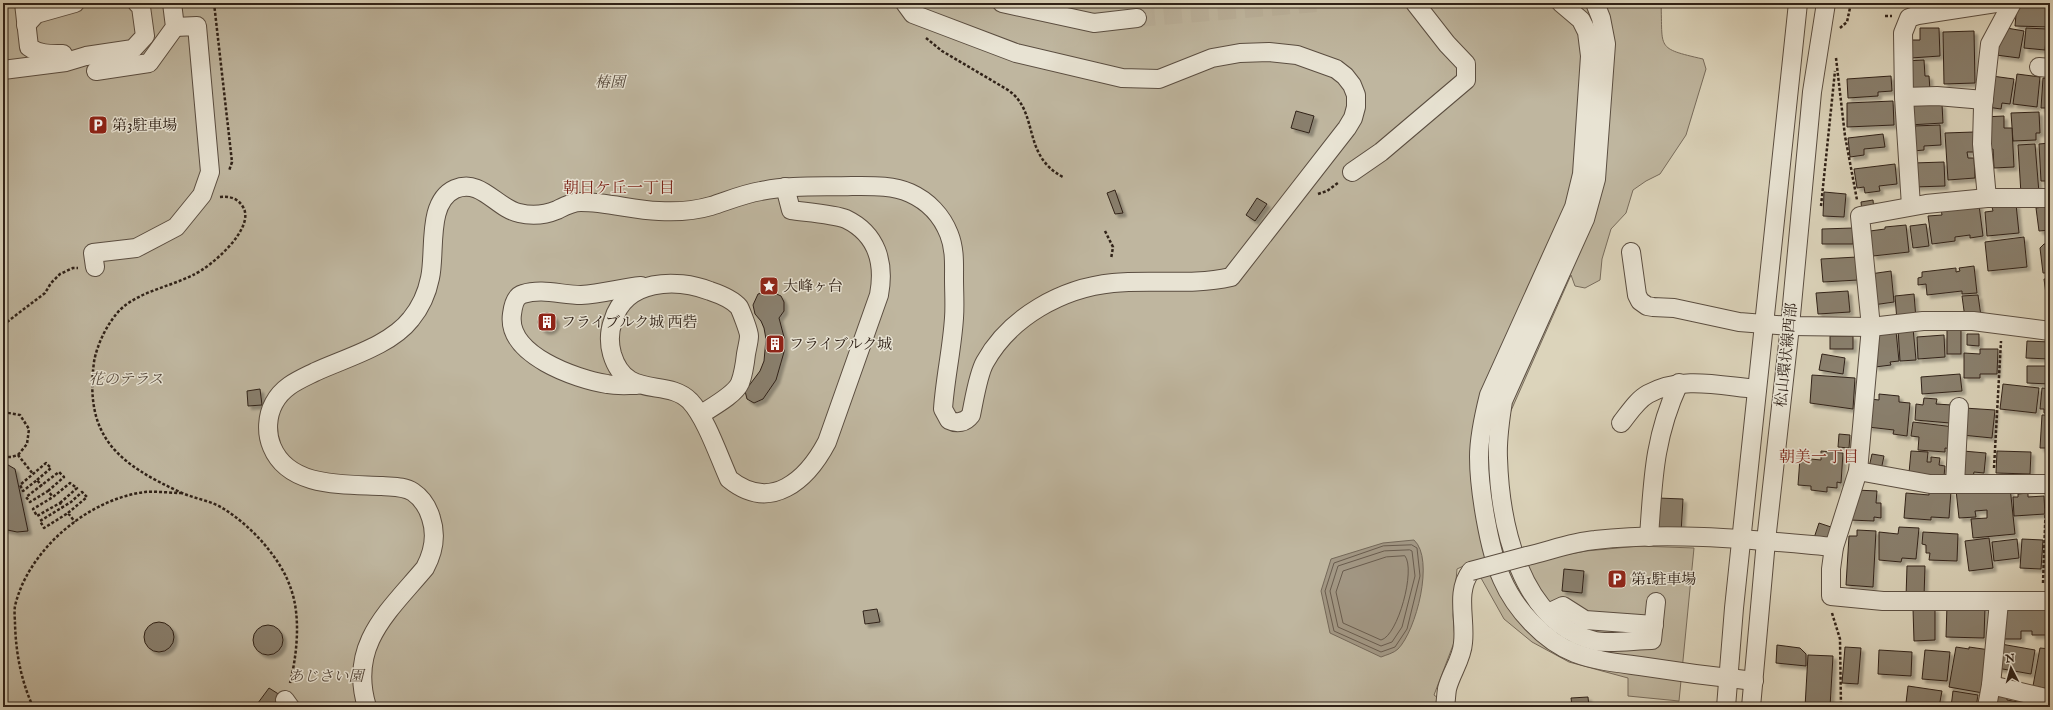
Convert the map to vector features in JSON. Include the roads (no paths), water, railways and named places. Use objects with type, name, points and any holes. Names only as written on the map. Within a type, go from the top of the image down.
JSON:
[{"type":"street","points":[[3,60],[23,55],[29,47],[24,3]]},
{"type":"street","points":[[26,25],[36,14],[74,3]]},
{"type":"street","points":[[3,70],[66,62],[86,56],[133,49],[145,36],[141,6],[137,3]]},
{"type":"street","points":[[96,71],[149,63],[175,28],[172,3]]},
{"type":"street","points":[[1002,3],[1094,23],[1138,18]]},
{"type":"street","points":[[1352,172],[1381,152],[1466,80],[1466,64],[1447,44],[1415,3]]},
{"type":"street","points":[[1561,3],[1581,20],[1587,32],[1590,56],[1582,174],[1574,207],[1489,395],[1482,425],[1479,457],[1481,489],[1493,551],[1502,579],[1511,596],[1528,619],[1550,638],[1573,653],[1600,661],[1754,682]]},
{"type":"street","points":[[1594,3],[1601,18],[1606,44],[1596,179],[1585,219],[1504,401],[1499,425],[1497,457],[1500,486],[1511,549],[1520,574],[1548,613],[1566,630],[1596,641],[1652,640],[1656,602]]},
{"type":"street","name":"松山環状線西部","points":[[1726,707],[1734,608],[1798,3]]},
{"type":"street","name":"松山環状線西部","points":[[1751,707],[1766,541],[1790,326],[1812,92],[1826,3]]},
{"type":"street","points":[[1911,206],[1904,97],[1903,33],[1908,18],[1996,3]]},
{"type":"street","points":[[1987,198],[1982,144],[1984,100],[1990,44],[2012,3]]},
{"type":"street","points":[[367,707],[363,693],[362,678],[366,647],[381,621],[425,568],[433,547],[433,524],[427,507],[415,493],[405,488],[312,480],[288,470],[272,449],[268,432],[272,407],[281,392],[295,382],[390,339],[412,318],[420,305],[431,277],[436,211],[443,198],[456,189],[466,186],[476,187],[511,211],[530,215],[550,213],[578,202],[656,211],[682,212],[707,207],[755,192],[785,187],[866,186],[897,189],[908,192],[924,201],[937,212],[944,222],[952,243],[954,254],[954,319],[943,409],[949,420],[958,422],[966,420],[971,415],[984,363],[999,342],[1018,323],[1039,308],[1062,296],[1100,285],[1113,283],[1214,281],[1231,277],[1302,196],[1353,118],[1356,107],[1356,96],[1352,85],[1345,76],[1336,69],[1297,55],[1269,52],[1240,53],[1212,58],[1159,79],[1122,78],[1016,53],[909,8]]},
{"type":"street","points":[[95,267],[93,253],[136,248],[176,227],[202,195],[210,172],[197,26],[175,28]]},
{"type":"street","points":[[29,47],[35,51],[48,55],[65,54],[86,56]]},
{"type":"street","points":[[1904,97],[1937,96],[1984,100]]},
{"type":"street","points":[[700,414],[718,404],[740,385],[749,335],[738,307],[720,295],[682,283],[656,284],[596,294],[579,295],[542,291],[522,294],[515,300],[512,316],[515,334],[529,353],[547,364],[570,374],[607,384],[637,385],[676,393],[689,400],[700,414],[729,479],[742,488],[758,493],[774,492],[795,482],[817,461],[827,442],[879,295],[882,279],[881,262],[875,246],[864,233],[845,219],[791,210],[785,187]]},
{"type":"street","points":[[2046,601],[1883,601],[1831,596],[1831,569],[1834,547],[1858,471],[1871,328],[1860,216],[1911,206],[1987,198],[2050,198]]},
{"type":"street","points":[[1631,252],[1637,295],[1640,301],[1647,306],[1674,308],[1739,322],[1790,326],[1871,328],[1923,321],[1973,320],[2050,331]]},
{"type":"street","points":[[637,385],[626,378],[615,362],[610,345],[611,326],[618,309],[624,302],[638,290],[656,284]]},
{"type":"street","points":[[1621,423],[1648,394],[1679,383],[1693,382],[1757,389]]},
{"type":"street","points":[[1649,537],[1656,452],[1663,421],[1679,383]]},
{"type":"street","points":[[1955,484],[1959,407]]},
{"type":"street","points":[[1858,471],[1930,484],[2049,484]]},
{"type":"street","points":[[1445,707],[1447,689],[1462,653],[1464,641],[1461,604],[1464,579],[1471,571],[1594,540],[1649,537],[1742,539],[1834,547]]},
{"type":"street","points":[[1987,707],[1991,685],[1999,602]]},
{"type":"street","points":[[1991,685],[2050,699]]},
{"type":"water","points":[[1414,540],[1420,549],[1423,563],[1421,595],[1417,612],[1411,627],[1405,640],[1398,649],[1381,657],[1330,633],[1321,591],[1331,559],[1383,543]]},
{"type":"tunnel","points":[[1137,18],[1316,3]]},
{"type":"place","name":"第3駐車場","points":[[98,125]]},
{"type":"place","name":"大峰ヶ台","points":[[769,286]]},
{"type":"place","name":"フライブルク城 西砦","points":[[547,322]]},
{"type":"place","name":"フライブルク城","points":[[775,344]]},
{"type":"place","name":"第1駐車場","points":[[1617,579]]},
{"type":"district","name":"朝日ケ丘一丁目","points":[[619,187]]},
{"type":"district","name":"朝美一丁目","points":[[1819,456]]},
{"type":"park label","name":"椿園","points":[[610,82]]},
{"type":"park label","name":"花のテラス","points":[[126,379]]},
{"type":"park label","name":"あじさい園","points":[[326,676]]}]
